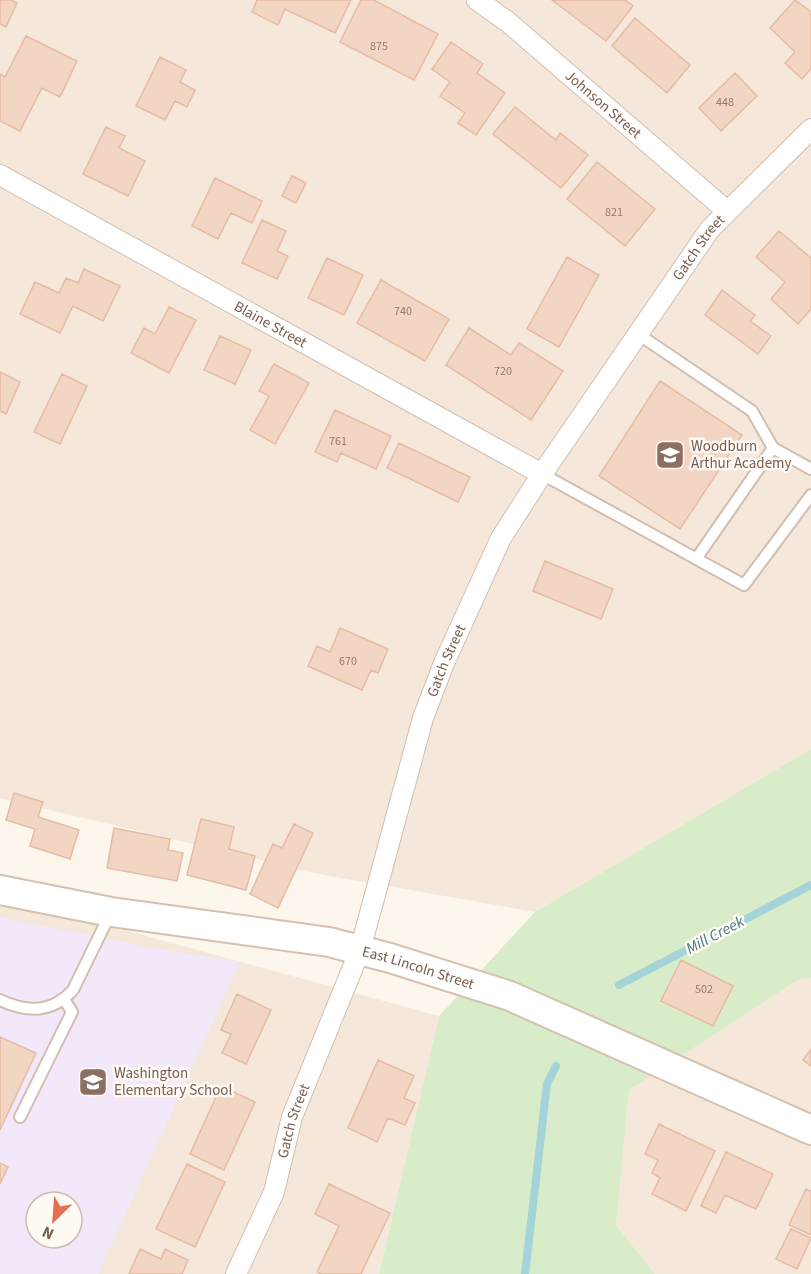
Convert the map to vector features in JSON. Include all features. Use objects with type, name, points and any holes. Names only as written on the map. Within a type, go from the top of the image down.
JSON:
[{"type":"street","name":"Johnson Street","points":[[477,0],[508,22],[727,211]]},
{"type":"street","name":"Gatch Street","points":[[236,1274],[274,1192],[292,1118],[360,950],[423,718],[444,663],[501,538],[704,237],[727,211],[811,129]]},
{"type":"street","name":"Blaine Street","points":[[0,175],[542,474]]},
{"type":"street","name":"East Lincoln Street","points":[[0,890],[111,912],[329,942],[446,975],[510,996],[811,1130]]},
{"type":"lane","points":[[638,334],[752,411],[773,448],[811,469]]},
{"type":"lane","points":[[696,559],[773,448]]},
{"type":"lane","points":[[542,474],[744,585],[811,495]]},
{"type":"lane","points":[[0,1000],[31,1009],[49,1008],[64,999],[73,990],[111,912]]},
{"type":"lane","points":[[20,1117],[72,1012],[64,999]]},
{"type":"shaded area","points":[[0,0],[811,0],[811,749],[535,912],[313,873],[0,798]]},
{"type":"shaded area","points":[[0,896],[439,1016],[379,1274],[0,1274]]},
{"type":"shaded area","name":"Washington Elementary School","points":[[0,917],[147,947],[240,962],[98,1274],[0,1274]]},
{"type":"shaded area","points":[[811,978],[811,1274],[655,1274],[616,1225],[629,1090],[798,980]]},
{"type":"green space","points":[[811,749],[811,978],[798,980],[629,1090],[616,1225],[655,1274],[379,1274],[439,1016],[535,912]]},
{"type":"building","points":[[0,0],[11,0],[17,3],[6,27],[0,24]]},
{"type":"building","points":[[257,0],[351,0],[335,33],[285,9],[278,25],[252,12]]},
{"type":"building","points":[[361,0],[374,0],[438,34],[414,80],[340,42]]},
{"type":"building","points":[[552,0],[625,0],[633,6],[606,41]]},
{"type":"building","points":[[795,0],[811,12],[811,69],[802,79],[785,63],[795,52],[770,28]]},
{"type":"building","points":[[635,18],[690,65],[667,93],[612,46]]},
{"type":"building","points":[[26,36],[77,61],[60,97],[42,88],[20,131],[0,121],[0,74],[5,77]]},
{"type":"building","points":[[451,42],[483,64],[477,73],[505,93],[476,135],[458,123],[465,113],[440,96],[450,82],[432,69]]},
{"type":"building","points":[[160,57],[186,70],[180,82],[195,90],[187,107],[175,101],[165,120],[136,106]]},
{"type":"building","points":[[735,73],[757,96],[721,131],[699,108]]},
{"type":"building","points":[[515,107],[556,140],[560,133],[588,155],[561,188],[493,134]]},
{"type":"building","points":[[106,127],[125,136],[119,148],[145,161],[128,196],[83,174]]},
{"type":"building","points":[[597,162],[655,209],[625,246],[567,199]]},
{"type":"building","points":[[292,176],[306,183],[296,203],[282,196]]},
{"type":"building","points":[[215,178],[262,201],[252,223],[231,213],[218,239],[192,226]]},
{"type":"building","points":[[262,220],[286,231],[277,251],[288,256],[277,279],[242,263]]},
{"type":"building","points":[[779,231],[811,258],[811,309],[798,324],[771,299],[785,282],[756,257]]},
{"type":"building","points":[[567,257],[599,275],[559,347],[527,329]]},
{"type":"building","points":[[327,258],[363,275],[344,315],[308,298]]},
{"type":"building","points":[[84,269],[120,286],[103,321],[73,306],[60,333],[20,314],[35,282],[59,293],[66,278],[78,283]]},
{"type":"building","points":[[381,280],[449,319],[425,361],[357,323]]},
{"type":"building","points":[[722,290],[755,315],[750,321],[771,336],[758,354],[705,315]]},
{"type":"building","points":[[169,307],[196,320],[169,373],[131,353],[144,328],[155,334]]},
{"type":"building","points":[[469,328],[511,355],[519,343],[563,371],[531,420],[446,365]]},
{"type":"building","points":[[220,336],[251,350],[235,384],[204,370]]},
{"type":"building","points":[[274,364],[309,383],[275,444],[250,430],[269,396],[259,391]]},
{"type":"building","points":[[0,372],[20,382],[6,414],[0,411]]},
{"type":"building","points":[[62,374],[87,386],[60,444],[34,432]]},
{"type":"building","name":"Woodburn Arthur Academy","points":[[660,381],[742,435],[680,529],[599,476]]},
{"type":"building","points":[[335,410],[391,436],[376,469],[341,453],[337,462],[315,452]]},
{"type":"building","points":[[399,443],[470,477],[458,502],[387,468]]},
{"type":"building","points":[[545,561],[613,589],[601,619],[533,591]]},
{"type":"building","points":[[340,628],[388,649],[378,673],[371,670],[362,690],[308,666],[317,646],[330,652]]},
{"type":"building","points":[[14,793],[43,802],[38,817],[79,830],[70,859],[30,846],[35,829],[6,820]]},
{"type":"building","points":[[201,819],[234,827],[229,849],[255,856],[246,890],[187,875]]},
{"type":"building","points":[[294,824],[313,833],[278,908],[250,894],[273,844],[282,848]]},
{"type":"building","points":[[114,828],[170,839],[168,850],[183,853],[177,881],[107,868]]},
{"type":"building","points":[[681,960],[733,986],[713,1026],[661,1001]]},
{"type":"building","points":[[237,994],[271,1010],[246,1064],[222,1053],[231,1034],[221,1030]]},
{"type":"building","points":[[0,1037],[36,1053],[0,1130]]},
{"type":"building","points":[[811,1049],[811,1066],[803,1060]]},
{"type":"building","points":[[378,1060],[414,1076],[404,1098],[415,1103],[405,1125],[388,1118],[377,1142],[348,1128]]},
{"type":"building","points":[[221,1086],[255,1102],[224,1170],[190,1154]]},
{"type":"building","points":[[659,1124],[715,1151],[686,1211],[652,1194],[660,1178],[652,1173],[658,1160],[645,1154]]},
{"type":"building","points":[[726,1152],[773,1174],[756,1209],[725,1195],[716,1213],[701,1206]]},
{"type":"building","points":[[0,1163],[8,1167],[0,1184]]},
{"type":"building","points":[[187,1164],[225,1182],[195,1247],[156,1229]]},
{"type":"building","points":[[329,1184],[390,1213],[361,1274],[321,1274],[317,1272],[339,1226],[315,1214]]},
{"type":"building","points":[[806,1189],[811,1191],[811,1235],[789,1225]]},
{"type":"building","points":[[791,1229],[811,1238],[797,1269],[776,1259]]},
{"type":"building","points":[[140,1249],[161,1259],[165,1249],[188,1260],[182,1274],[129,1274]]},
{"type":"waterway","name":"Mill Creek","points":[[619,985],[811,885]]},
{"type":"waterway","name":"Mill Creek","points":[[525,1274],[547,1084],[556,1066]]},
{"type":"place","name":"Woodburn Arthur Academy","points":[[670,455]]},
{"type":"place","name":"Washington Elementary School","points":[[93,1082]]}]
